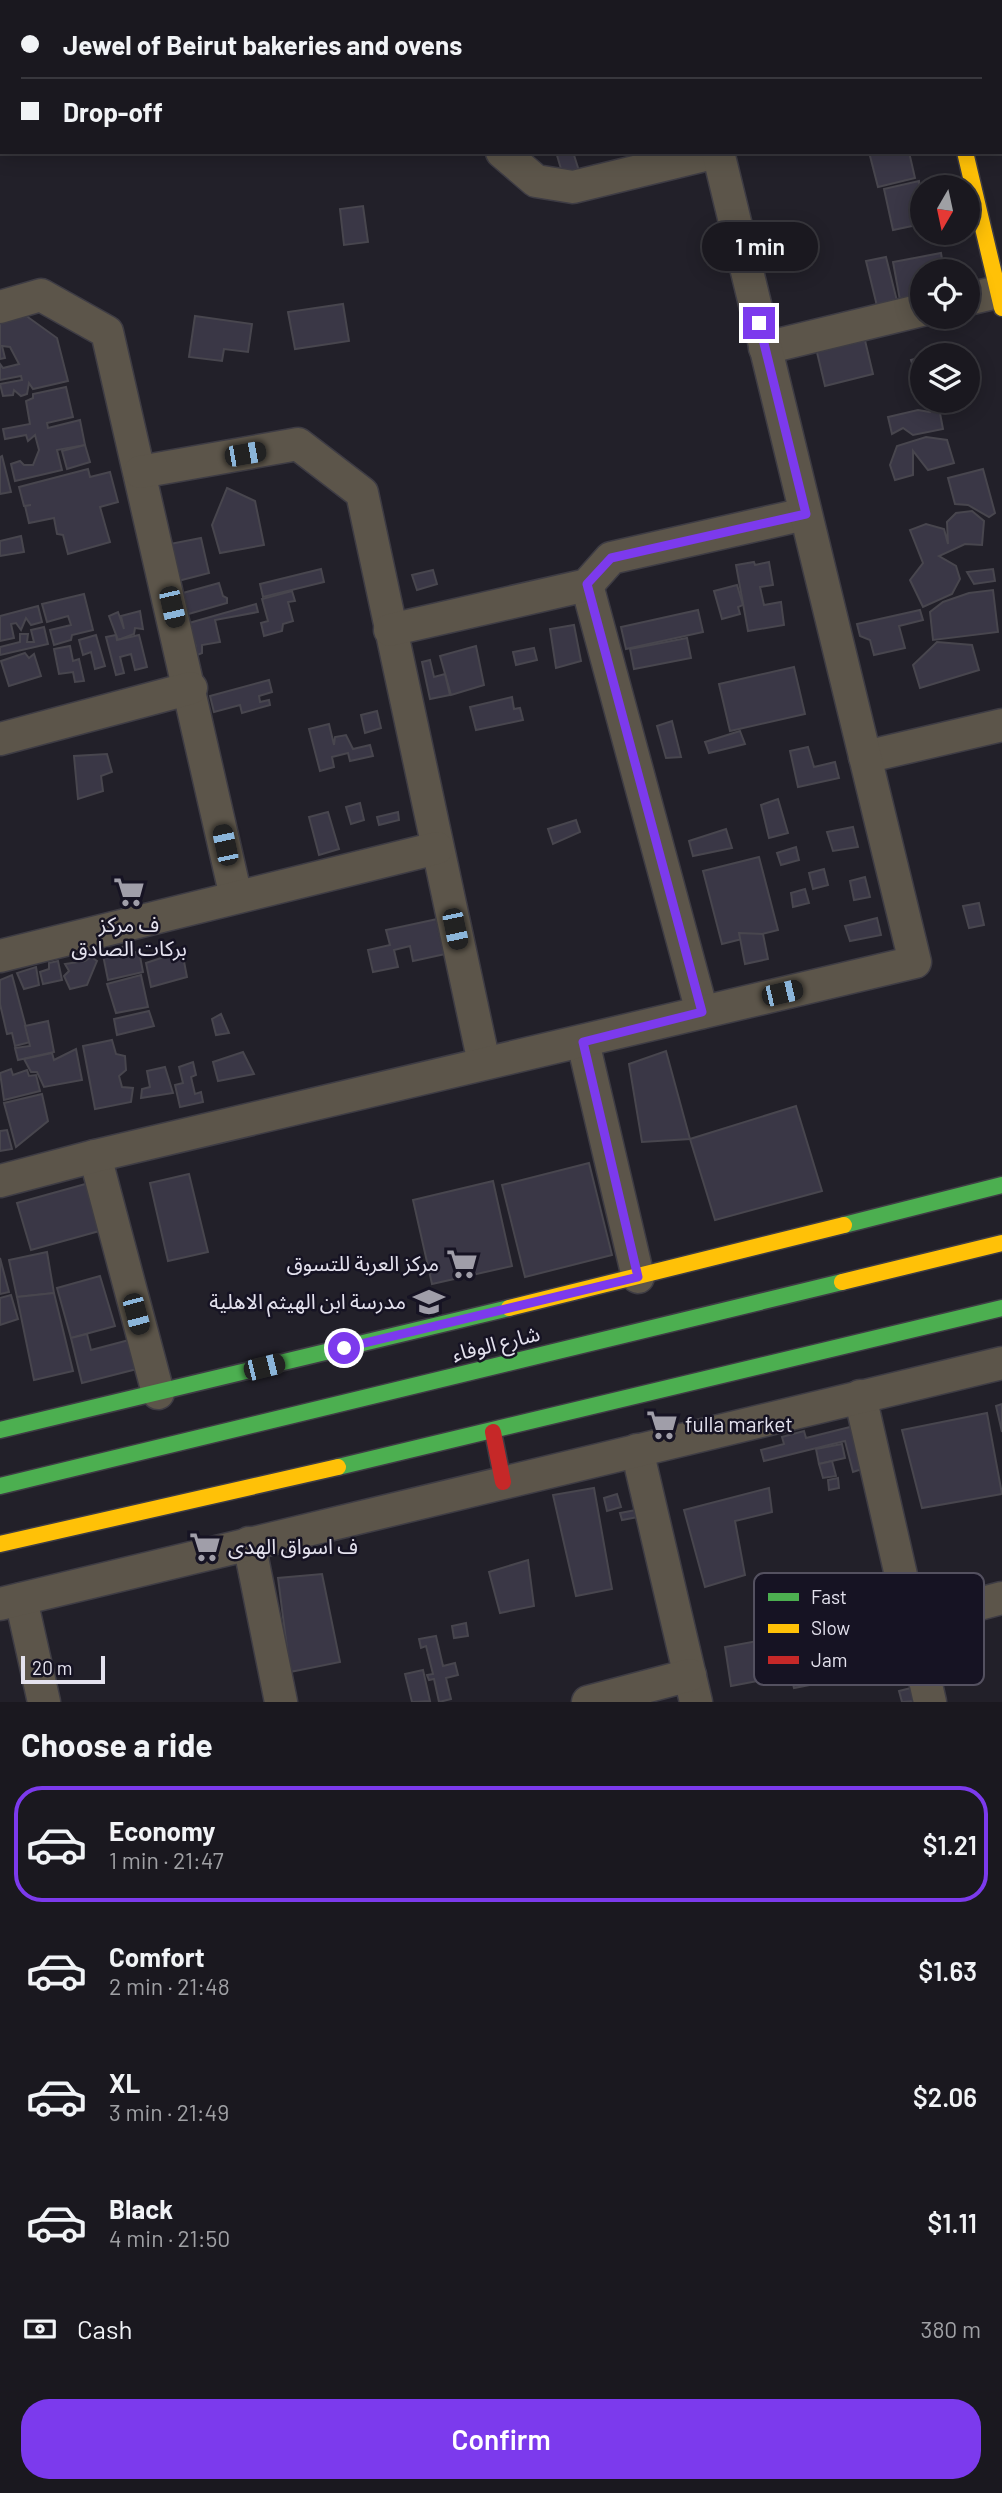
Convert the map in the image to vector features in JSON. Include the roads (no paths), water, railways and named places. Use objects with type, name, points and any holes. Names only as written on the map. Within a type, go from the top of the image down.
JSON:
[{"type":"main road","points":[[965,154],[1000,300]]},
{"type":"main road","points":[[0,1430],[638,1277],[1002,1185]]},
{"type":"main road","name":"شارع الوفاء","points":[[0,1486],[1002,1243]]},
{"type":"main road","points":[[0,1544],[1001,1314]]},
{"type":"main road","points":[[493,1432],[503,1482]]},
{"type":"street","points":[[504,154],[536,181],[573,187],[709,154]]},
{"type":"street","points":[[0,1181],[94,1156],[915,962],[717,154]]},
{"type":"street","points":[[0,307],[41,295],[107,332],[191,688],[236,897]]},
{"type":"street","points":[[980,299],[1000,300]]},
{"type":"street","points":[[765,348],[910,313]]},
{"type":"street","points":[[140,472],[298,444],[362,493],[484,1063]]},
{"type":"street","points":[[390,630],[587,584],[611,558],[806,514]]},
{"type":"street","points":[[587,584],[702,1012]]},
{"type":"street","points":[[0,739],[191,688]]},
{"type":"street","points":[[865,757],[1002,725]]},
{"type":"street","points":[[0,956],[437,848]]},
{"type":"street","points":[[583,1042],[638,1277]]},
{"type":"street","points":[[94,1156],[158,1393]]},
{"type":"street","points":[[44,1702],[10,1602],[1002,1363]]},
{"type":"street","points":[[860,1396],[900,1573]]},
{"type":"street","points":[[588,1702],[693,1688],[637,1450]]},
{"type":"street","points":[[249,1543],[281,1702]]},
{"type":"street","points":[[984,1603],[1002,1598]]},
{"type":"place","name":"ف مركز بركات الصادق","points":[[129,892]]},
{"type":"place","name":"مركز العربة للتسوق","points":[[462,1264]]},
{"type":"place","name":"مدرسة ابن الهيثم الاهلية","points":[[429,1302]]},
{"type":"place","name":"fulla market","points":[[662,1425]]},
{"type":"place","name":"ف اسواق الهدى","points":[[205,1547]]}]
